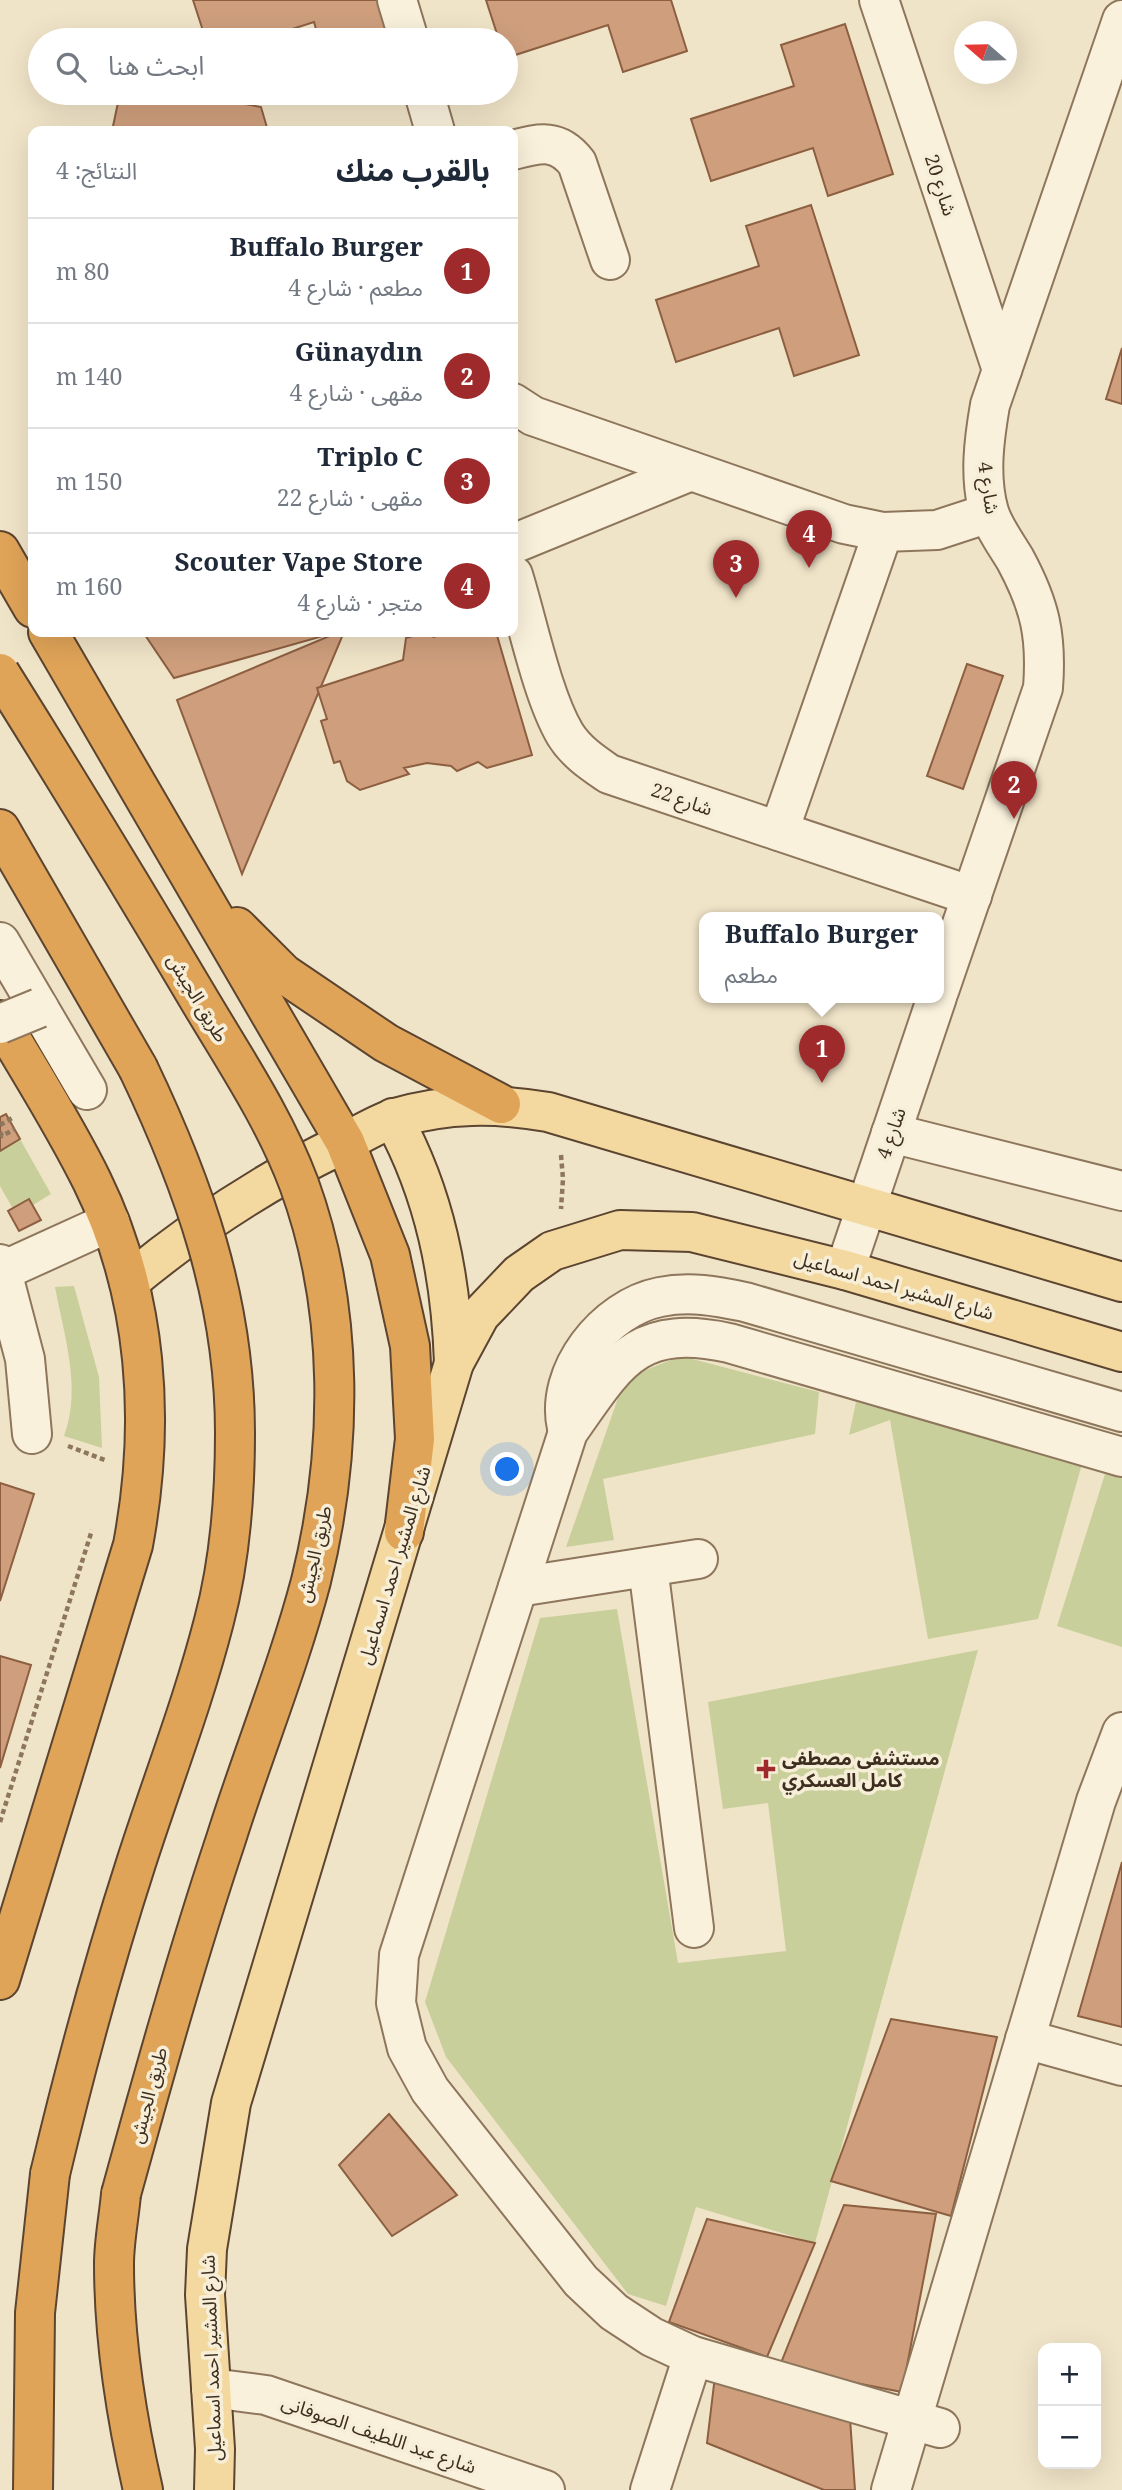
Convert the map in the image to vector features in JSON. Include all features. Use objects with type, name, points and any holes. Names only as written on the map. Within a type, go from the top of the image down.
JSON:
[{"type":"highway","points":[[0,551],[28,599]]},
{"type":"highway","points":[[51,637],[345,1142],[390,1255],[410,1346],[415,1439],[404,1532]]},
{"type":"highway","name":"طريق الجيش","points":[[0,673],[129,882],[279,1135],[300,1186],[316,1242],[334,1355],[335,1413],[331,1470],[310,1583],[192,1941],[121,2194],[114,2261],[116,2328],[124,2396],[143,2490]]},
{"type":"highway","points":[[0,829],[138,1068],[190,1182],[208,1242],[222,1305],[231,1367],[235,1431],[230,1519],[214,1620],[108,1947],[50,2174],[35,2313],[33,2490]]},
{"type":"highway","points":[[198,887],[284,974],[386,1043],[501,1104]]},
{"type":"highway","points":[[0,1022],[69,1137],[110,1222],[129,1282],[142,1354],[146,1398],[141,1501],[119,1595],[0,1980]]},
{"type":"main road","points":[[129,1282],[182,1238],[234,1203],[288,1170],[393,1118],[447,1108],[501,1104],[548,1112],[1122,1282]]},
{"type":"main road","points":[[393,1118],[412,1152],[439,1234],[451,1309],[454,1363]]},
{"type":"main road","name":"شارع المشير احمد اسماعيل","points":[[214,2490],[215,2449],[206,2249],[231,2103],[454,1363],[480,1315],[519,1274],[552,1251],[620,1230],[692,1232],[845,1269],[1122,1352]]},
{"type":"street","points":[[397,0],[405,28]]},
{"type":"street","name":"شارع 20","points":[[879,0],[1002,370]]},
{"type":"street","name":"شارع 4","points":[[944,977],[1042,688],[1046,649],[1039,610],[989,513],[984,478],[984,441],[990,405],[1122,20]]},
{"type":"street","points":[[427,105],[434,126]]},
{"type":"street","points":[[518,149],[542,142],[563,148],[571,155],[577,163],[610,260]]},
{"type":"street","points":[[518,406],[533,416],[844,524],[883,532],[937,530],[989,513]]},
{"type":"street","points":[[518,542],[691,471]]},
{"type":"street","points":[[779,831],[883,532]]},
{"type":"street","name":"شارع 22","points":[[518,591],[554,710],[566,736],[585,758],[610,774],[972,896]]},
{"type":"street","points":[[0,942],[87,1090]]},
{"type":"street","name":"شارع 4","points":[[845,1269],[935,1003]]},
{"type":"street","points":[[0,1022],[39,1008]]},
{"type":"street","points":[[891,1133],[1122,1191]]},
{"type":"street","points":[[32,1434],[26,1359],[1,1269],[110,1222]]},
{"type":"street","points":[[568,1432],[563,1409],[567,1386],[587,1347],[618,1316],[658,1297],[702,1293],[745,1302],[1122,1412]]},
{"type":"street","points":[[926,2423],[693,2356],[652,2337],[614,2312],[581,2281],[430,2090],[407,2048],[396,2003],[399,1955],[568,1432],[612,1369],[637,1350],[667,1339],[698,1336],[1122,1457]]},
{"type":"street","points":[[518,1587],[698,1559]]},
{"type":"street","points":[[648,1567],[695,1928]]},
{"type":"street","points":[[891,2490],[926,2423],[995,2188],[1025,2039],[1096,1801],[1122,1732]]},
{"type":"street","points":[[1025,2039],[1122,2066]]},
{"type":"street","points":[[650,2490],[693,2356]]},
{"type":"street","name":"شارع عبد اللطيف الصوفانى","points":[[211,2388],[266,2395],[545,2490]]},
{"type":"path","points":[[548,1112],[559,1142],[564,1179],[561,1215],[552,1251]]},
{"type":"path","points":[[0,1125],[14,1116]]},
{"type":"path","points":[[0,1132],[2,1136],[15,1129]]},
{"type":"path","points":[[32,1434],[104,1457],[106,1468]]},
{"type":"path","points":[[0,1822],[95,1522]]},
{"type":"green space","points":[[20,1139],[51,1194],[33,1205],[29,1199],[13,1209],[0,1186],[0,1151]]},
{"type":"green space","points":[[74,1286],[99,1377],[102,1448],[64,1436],[71,1399],[70,1362],[55,1287]]},
{"type":"green space","points":[[681,1356],[819,1392],[815,1434],[603,1479],[614,1540],[566,1547],[625,1378]]},
{"type":"green space","points":[[856,1402],[1082,1464],[1038,1619],[928,1639],[890,1420],[849,1435]]},
{"type":"green space","points":[[1105,1474],[1122,1477],[1122,1647],[1057,1626]]},
{"type":"green space","points":[[617,1609],[678,1963],[786,1951],[768,1803],[723,1809],[708,1702],[978,1650],[815,2243],[696,2207],[666,2306],[628,2294],[446,2057],[425,2002],[540,1618]]},
{"type":"building","points":[[193,0],[378,0],[387,28],[316,28],[314,22],[295,28],[202,28]]},
{"type":"building","points":[[486,0],[671,0],[687,51],[623,72],[608,25],[518,54],[518,28],[495,28]]},
{"type":"building","points":[[845,24],[893,174],[828,196],[813,148],[711,181],[691,119],[794,86],[781,45]]},
{"type":"building","points":[[117,105],[250,105],[261,107],[267,126],[113,126]]},
{"type":"building","points":[[811,205],[859,355],[794,376],[779,328],[676,362],[656,300],[759,266],[746,226]]},
{"type":"building","points":[[1122,348],[1122,404],[1106,399]]},
{"type":"building","points":[[146,637],[319,637],[174,678]]},
{"type":"building","points":[[327,637],[342,637],[242,874],[177,700]]},
{"type":"building","points":[[497,637],[532,755],[487,768],[478,762],[457,771],[451,766],[427,763],[404,768],[409,774],[360,790],[347,781],[340,761],[334,763],[321,721],[327,719],[317,688],[403,660],[406,638]]},
{"type":"building","points":[[967,664],[1003,676],[963,789],[927,776]]},
{"type":"building","points":[[6,1114],[20,1139],[0,1151],[0,1117]]},
{"type":"building","points":[[29,1199],[41,1220],[19,1231],[8,1211]]},
{"type":"building","points":[[0,1483],[34,1494],[0,1601]]},
{"type":"building","points":[[0,1656],[31,1665],[0,1768]]},
{"type":"building","points":[[1122,1862],[1122,2027],[1078,2016]]},
{"type":"building","points":[[891,2019],[997,2037],[951,2216],[831,2181]]},
{"type":"building","points":[[389,2114],[457,2195],[392,2236],[339,2165]]},
{"type":"building","points":[[844,2205],[936,2214],[902,2392],[779,2368]]},
{"type":"building","points":[[707,2219],[815,2243],[767,2357],[669,2322]]},
{"type":"building","points":[[715,2376],[848,2390],[855,2490],[824,2490],[707,2443]]},
{"type":"place","name":"Scouter Vape Store","points":[[809,568]]},
{"type":"place","name":"Triplo C","points":[[736,598]]},
{"type":"place","name":"Günaydın","points":[[1014,819]]},
{"type":"place","name":"Buffalo Burger","points":[[822,1083]]},
{"type":"place","name":"مستشفى مصطفى كامل العسكري","points":[[766,1769]]}]
